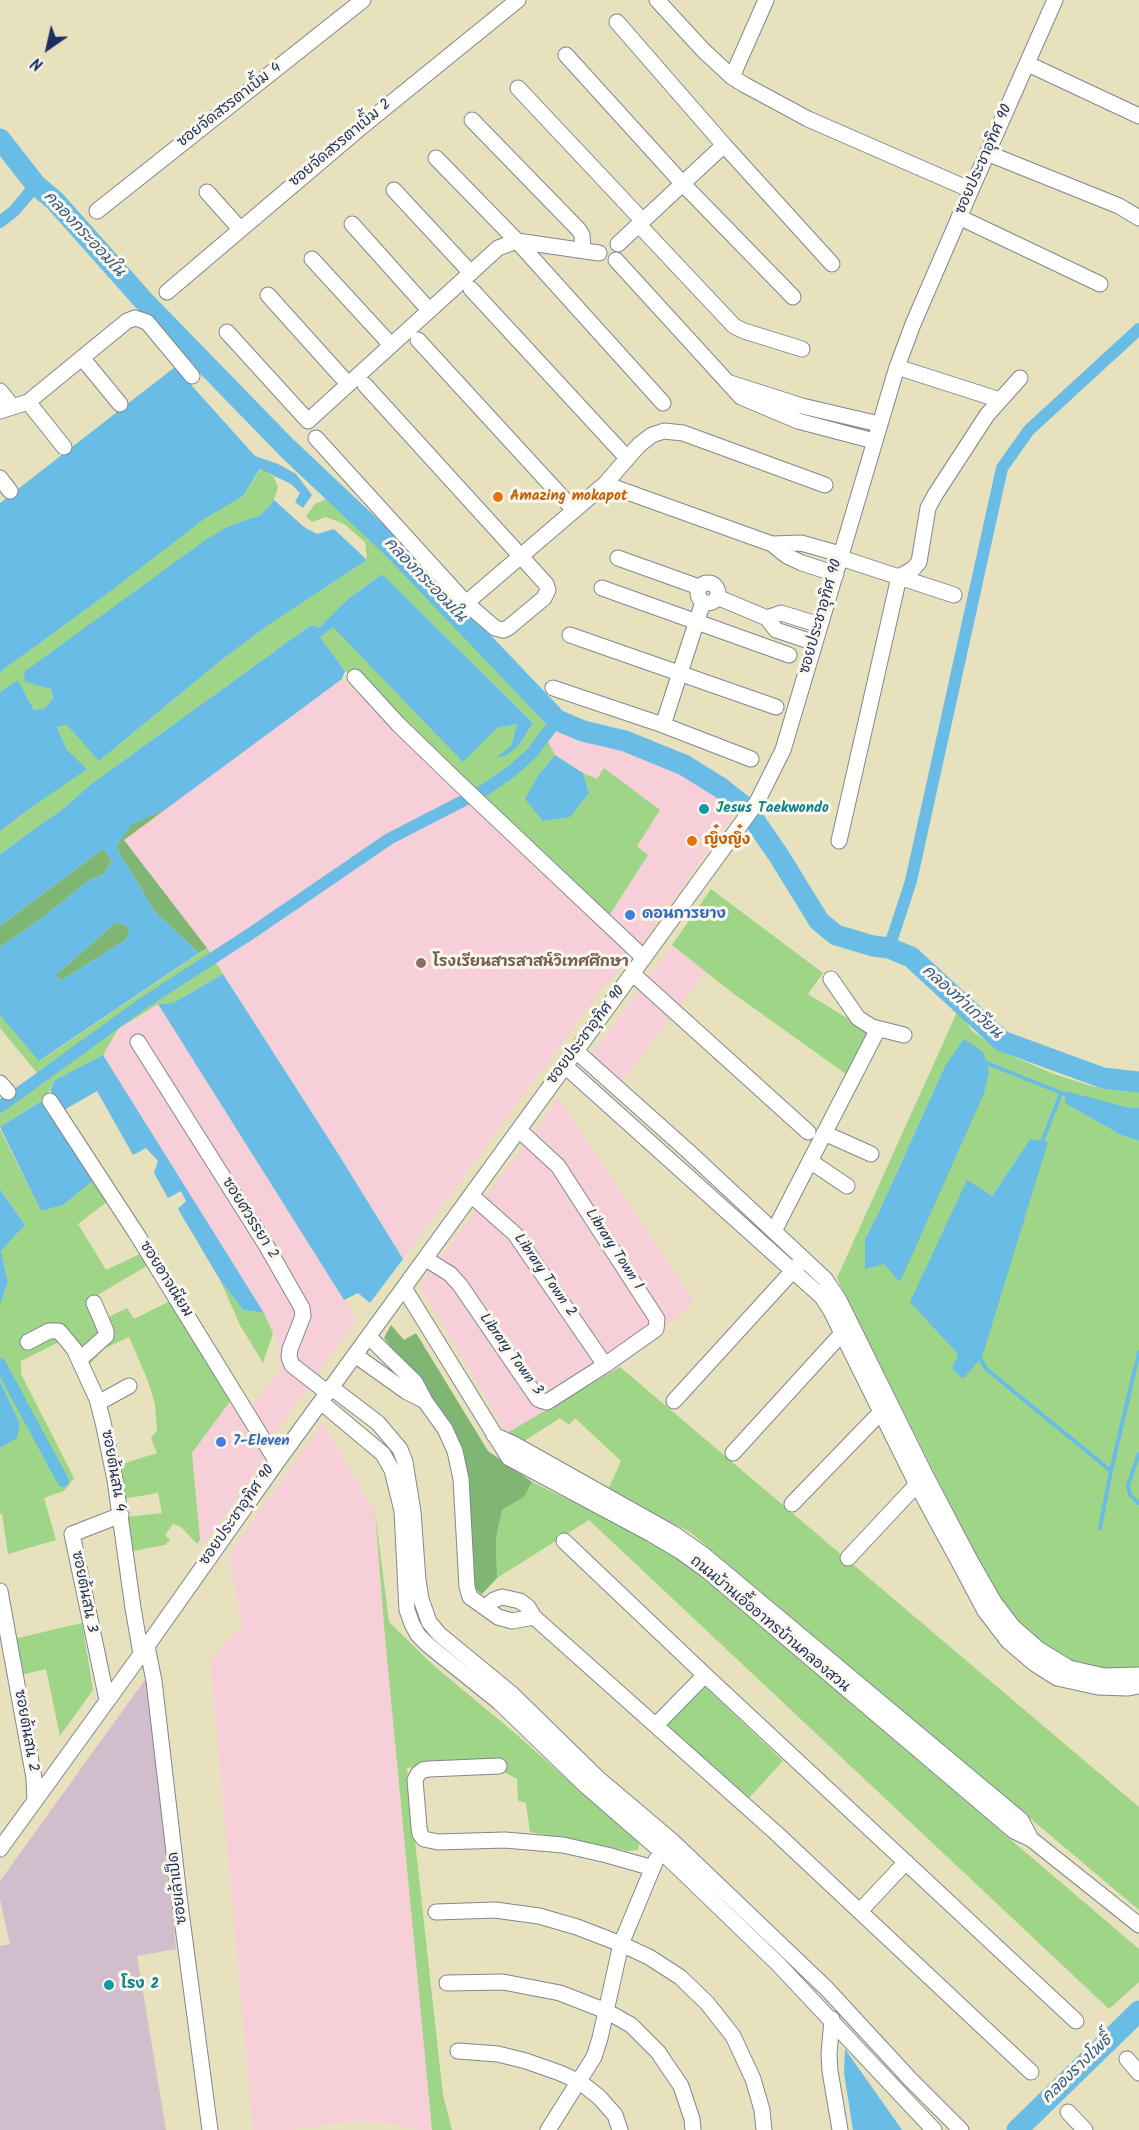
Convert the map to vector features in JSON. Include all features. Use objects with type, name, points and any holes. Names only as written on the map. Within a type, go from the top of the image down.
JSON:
[{"type":"street","name":"ซอยจัดสรรตาเบิ้ม 4","points":[[97,211],[363,0]]},
{"type":"street","name":"ซอยจัดสรรตาเบิ้ม 2","points":[[167,292],[358,129],[518,0]]},
{"type":"street","points":[[732,77],[766,0]]},
{"type":"street","name":"ซอยประชาอุทิศ 90","points":[[0,1849],[277,1462],[757,802],[783,750],[897,367],[959,217],[1055,0]]},
{"type":"street","points":[[662,2],[703,50],[732,77],[808,119],[971,190]]},
{"type":"street","points":[[617,22],[832,264]]},
{"type":"street","points":[[566,55],[683,184],[793,297]]},
{"type":"street","points":[[1028,64],[1139,116]]},
{"type":"street","points":[[518,88],[734,326],[744,332],[802,349]]},
{"type":"street","points":[[227,332],[308,421],[498,248],[517,241],[591,251],[600,248],[606,242],[614,241],[618,244],[621,253],[616,260],[608,262],[591,251],[579,230],[472,120]]},
{"type":"street","points":[[618,244],[724,145]]},
{"type":"street","points":[[987,153],[1119,206],[1139,218]]},
{"type":"street","points":[[436,158],[517,241],[663,403]]},
{"type":"street","points":[[394,190],[471,273]]},
{"type":"street","points":[[207,192],[240,230]]},
{"type":"street","points":[[959,217],[1100,284]]},
{"type":"street","points":[[352,224],[429,310]]},
{"type":"street","points":[[312,259],[391,345]]},
{"type":"street","points":[[616,260],[741,397],[800,413],[874,441]]},
{"type":"street","points":[[471,289],[627,458]]},
{"type":"street","points":[[268,296],[348,384]]},
{"type":"street","points":[[14,406],[83,359],[127,321],[135,318],[147,322],[192,376]]},
{"type":"street","points":[[418,340],[573,509]]},
{"type":"street","points":[[83,359],[120,404]]},
{"type":"street","points":[[897,367],[1000,400]]},
{"type":"street","points":[[839,841],[899,577],[914,569],[919,562],[928,508],[981,425],[1020,378]]},
{"type":"street","points":[[316,438],[466,603],[488,623],[503,630],[544,598],[548,590],[546,584],[365,385]]},
{"type":"street","points":[[0,390],[14,406],[64,447]]},
{"type":"street","points":[[800,413],[879,424]]},
{"type":"street","points":[[466,603],[573,509],[605,484],[639,445],[652,435],[664,430],[683,433],[825,485]]},
{"type":"street","points":[[0,478],[10,491]]},
{"type":"street","points":[[605,484],[772,544],[787,556],[836,574]]},
{"type":"street","points":[[772,544],[801,543],[954,595]]},
{"type":"street","points":[[618,558],[767,618],[776,630],[815,643]]},
{"type":"street","points":[[602,588],[789,655]]},
{"type":"street","points":[[663,725],[706,595]]},
{"type":"street","points":[[767,618],[781,613],[820,625]]},
{"type":"street","points":[[570,635],[776,707]]},
{"type":"street","points":[[355,677],[399,725],[645,958]]},
{"type":"street","points":[[553,688],[663,725],[751,759]]},
{"type":"street","points":[[633,974],[808,1132]]},
{"type":"street","points":[[831,979],[858,1018],[878,1029],[904,1035]]},
{"type":"street","points":[[774,1231],[878,1029]]},
{"type":"street","name":"ซอยศวรรยา 2","points":[[138,1042],[266,1245],[302,1308],[303,1316],[289,1356],[292,1365],[327,1394]]},
{"type":"street","points":[[576,1051],[774,1231],[846,1330],[985,1611],[1008,1641],[1035,1665],[1057,1678],[1098,1687],[1133,1681]]},
{"type":"street","points":[[565,1066],[675,1164],[798,1265]]},
{"type":"street","name":"ซอยอาจเนียม","points":[[50,1101],[136,1233],[277,1462]]},
{"type":"street","name":"Library Town 1","points":[[519,1130],[558,1166],[657,1319],[656,1329],[605,1365]]},
{"type":"street","points":[[824,1133],[871,1154]]},
{"type":"street","points":[[675,1164],[688,1151]]},
{"type":"street","points":[[810,1161],[848,1186]]},
{"type":"street","name":"Library Town 2","points":[[472,1196],[515,1234],[605,1365]]},
{"type":"street","name":"Library Town 3","points":[[426,1259],[450,1274],[460,1285],[540,1400],[547,1401],[605,1365]]},
{"type":"street","points":[[674,1401],[798,1265]]},
{"type":"street","name":"ถนนบ้านเอื้ออาทรบ้านคลองสวน","points":[[404,1288],[494,1435],[514,1443],[674,1534],[867,1699],[1021,1820],[1031,1839],[1139,1925]]},
{"type":"street","points":[[79,1360],[106,1336],[94,1303]]},
{"type":"street","points":[[733,1453],[846,1330]]},
{"type":"street","name":"ซอยต้นสน 4","points":[[28,1342],[49,1331],[59,1331],[74,1349],[98,1403],[110,1451],[144,1650]]},
{"type":"street","points":[[369,1337],[416,1382],[425,1401],[445,1429],[455,1451],[461,1479],[467,1587],[470,1597],[498,1617],[512,1622],[534,1617]]},
{"type":"street","points":[[355,1355],[407,1392],[425,1401]]},
{"type":"street","points":[[98,1403],[129,1386]]},
{"type":"street","points":[[327,1394],[375,1420],[400,1449],[410,1483],[418,1580],[429,1622],[439,1634],[476,1662],[512,1694],[666,1845],[934,2130]]},
{"type":"street","points":[[327,1394],[383,1454],[392,1470],[402,1511],[407,1610],[411,1624],[428,1645],[499,1702],[585,1785],[666,1845],[827,1989],[909,2079],[959,2128]]},
{"type":"street","points":[[792,1504],[886,1409]]},
{"type":"street","points":[[848,1558],[921,1480]]},
{"type":"street","name":"ซอยต้นสน 3","points":[[107,1700],[72,1534],[121,1515]]},
{"type":"street","points":[[564,1541],[1076,2021]]},
{"type":"street","name":"ซอยต้นสน 2","points":[[0,1591],[34,1778],[35,1800]]},
{"type":"street","points":[[486,1607],[502,1597],[520,1601],[528,1607],[534,1617],[860,1911],[1031,2072]]},
{"type":"street","name":"ซอยเล้าเป็ด","points":[[144,1650],[154,1681],[210,2130]]},
{"type":"street","points":[[465,1675],[476,1662]]},
{"type":"street","points":[[656,1725],[705,1675]]},
{"type":"street","points":[[499,1766],[429,1769],[418,1774],[415,1780],[419,1827],[424,1839],[430,1842],[505,1840],[563,1845],[652,1868]]},
{"type":"street","points":[[548,2130],[594,2057],[621,1944],[652,1868],[666,1845]]},
{"type":"street","points":[[860,1911],[906,1862]]},
{"type":"street","points":[[436,1912],[495,1910],[539,1916],[577,1927],[621,1944],[649,1957],[680,1977],[707,2002],[733,2037],[753,2079],[762,2110],[764,2130]]},
{"type":"street","points":[[447,1983],[503,1983],[560,1993],[631,2025],[658,2052],[681,2086],[692,2119],[693,2130]]},
{"type":"street","points":[[832,2019],[830,2071],[840,2130]]},
{"type":"street","points":[[458,2051],[498,2054],[526,2061],[580,2082],[599,2097],[615,2115],[620,2130]]},
{"type":"street","points":[[1126,2059],[1139,2073]]},
{"type":"street","points":[[1068,2112],[1085,2130]]},
{"type":"shaded area","name":"โรงเรียนสารสาสน์วิเทศศึกษา","points":[[342,679],[633,953],[616,975],[607,982],[403,1259],[207,948],[124,840]]},
{"type":"shaded area","points":[[555,731],[663,764],[710,790],[737,809],[638,949],[607,919],[648,855],[637,846],[605,768],[597,779],[555,755],[548,742]]},
{"type":"shaded area","points":[[672,945],[706,972],[621,1082],[591,1055]]},
{"type":"shaded area","points":[[158,1004],[357,1320],[271,1438],[251,1408],[281,1368],[278,1343],[264,1313],[103,1055],[118,1029]]},
{"type":"shaded area","points":[[559,1098],[694,1302],[620,1367],[507,1433],[420,1286]]},
{"type":"shaded area","points":[[231,1400],[267,1456],[205,1543],[200,1540],[192,1453]]},
{"type":"shaded area","points":[[322,1423],[375,1512],[432,2130],[419,2130],[385,2122],[352,2121],[290,2130],[253,2130],[210,1660],[242,1626],[229,1555]]},
{"type":"shaded area","points":[[147,1677],[176,1949],[137,1956],[166,2130],[0,2130],[0,1946],[10,1944],[0,1899],[0,1881]]},
{"type":"green space","points":[[261,469],[273,476],[278,487],[274,500],[261,515],[229,526],[25,682],[51,688],[53,698],[45,708],[34,710],[18,680],[0,692],[0,672],[103,597],[204,518],[243,496]]},
{"type":"green space","points":[[331,497],[396,557],[551,718],[556,728],[548,742],[555,755],[539,774],[589,793],[583,773],[597,779],[604,768],[660,810],[637,846],[648,855],[607,919],[345,671],[320,637],[333,626],[463,761],[497,728],[517,724],[511,746],[499,757],[519,745],[533,723],[382,574],[348,599],[319,629],[311,625],[90,785],[64,808],[0,854],[0,831],[36,804],[67,750],[57,727],[67,724],[99,761],[219,662],[267,626],[367,560],[365,542],[344,524],[326,517],[312,522],[306,516],[315,504]]},
{"type":"green space","points":[[166,809],[124,840],[207,948],[199,953],[155,912],[116,847],[130,825]]},
{"type":"green space","points":[[103,849],[112,861],[103,875],[89,880],[42,918],[0,947],[0,926]]},
{"type":"green space","points":[[711,889],[823,973],[808,994],[868,1031],[846,1074],[734,994],[672,945]]},
{"type":"green space","points":[[116,922],[129,927],[127,939],[62,980],[55,976]]},
{"type":"green space","points":[[207,948],[223,974],[173,1003],[158,1004],[118,1029],[103,1055],[55,1080],[45,1098],[0,1127],[0,1099],[37,1073],[0,1028],[0,1015],[40,1061]]},
{"type":"green space","points":[[958,1010],[972,1031],[1005,1053],[1054,1074],[1094,1087],[1139,1092],[1139,1108],[1130,1108],[1065,1092],[1066,1103],[1121,1135],[1139,1141],[1139,1669],[1126,1673],[1062,1661],[1001,1606],[837,1278]],"holes":[[[945,1066],[900,1282],[865,1239]],[[1030,1139],[964,1379],[952,1368],[958,1354],[967,1181],[992,1196]]]},
{"type":"green space","points":[[0,1129],[41,1211],[63,1205],[94,1180],[108,1201],[78,1224],[106,1270],[142,1253],[150,1264],[86,1302],[96,1323],[127,1308],[134,1319],[170,1301],[231,1400],[192,1453],[200,1540],[197,1544],[181,1527],[173,1524],[165,1535],[170,1540],[165,1545],[133,1551],[127,1517],[162,1513],[158,1493],[123,1499],[119,1465],[157,1453],[151,1438],[157,1431],[155,1404],[129,1337],[104,1349],[88,1366],[77,1370],[61,1341],[21,1361],[21,1374],[74,1478],[64,1491],[44,1498],[56,1540],[8,1554],[2,1514],[0,1514],[0,1448],[16,1438],[20,1424],[0,1381],[0,1305],[8,1282],[1,1251],[25,1225],[0,1189]]},
{"type":"green space","points":[[220,1280],[243,1310],[264,1313],[273,1333],[263,1363],[240,1325]]},
{"type":"green space","points":[[391,1325],[404,1340],[416,1333],[488,1451],[532,1482],[524,1497],[502,1510],[496,1539],[497,1578],[482,1594],[471,1587],[469,1477],[454,1432],[384,1338]]},
{"type":"green space","points":[[620,1367],[1139,1807],[1139,1910],[690,1532],[608,1490],[621,1461],[575,1418],[569,1425],[560,1418],[523,1442],[507,1433]]},
{"type":"green space","points":[[532,1482],[635,1532],[684,1561],[1139,1949],[1139,1982],[1109,2009],[589,1520],[497,1578],[496,1539],[502,1510],[524,1497]]},
{"type":"green space","points":[[375,1512],[389,1622],[433,1665],[516,1734],[639,1843],[638,1850],[628,1851],[530,1832],[526,1803],[518,1801],[517,1779],[504,1772],[503,1758],[407,1768],[443,2095],[452,2130],[432,2130]]},
{"type":"green space","points":[[82,1623],[93,1690],[60,1736],[46,1669],[21,1675],[14,1639]]},
{"type":"green space","points":[[703,1685],[783,1761],[747,1800],[666,1724]]},
{"type":"water","points":[[175,367],[255,456],[278,464],[296,474],[312,495],[303,508],[295,502],[300,493],[291,484],[260,469],[243,496],[204,519],[103,597],[0,672],[0,503]]},
{"type":"water","points":[[274,500],[304,527],[317,534],[334,529],[367,560],[267,626],[219,662],[99,761],[67,725],[57,727],[67,750],[87,769],[0,831],[0,692],[18,680],[34,710],[45,708],[53,698],[51,689],[25,682],[24,672],[207,539],[229,526],[261,515]]},
{"type":"water","points":[[382,574],[533,723],[519,745],[506,756],[497,757],[511,746],[517,724],[497,728],[463,762],[333,627],[320,637],[345,671],[342,679],[166,809],[131,825],[116,847],[155,912],[199,953],[39,1061],[0,1015],[0,947],[42,918],[89,880],[103,875],[112,861],[103,849],[0,926],[0,854],[64,808],[90,785],[311,625],[319,628],[348,599]],"holes":[[[116,922],[129,927],[127,939],[62,980],[55,976]]]},
{"type":"water","points":[[555,755],[583,773],[589,793],[570,817],[543,821],[525,799],[539,774]]},
{"type":"water","points":[[223,974],[403,1259],[370,1303],[358,1293],[344,1300],[158,1004],[173,1003]]},
{"type":"water","points":[[964,1039],[983,1052],[989,1072],[984,1093],[900,1282],[884,1264],[865,1269],[865,1239],[945,1066]]},
{"type":"water","points":[[103,1055],[264,1313],[243,1310],[220,1280],[178,1209],[186,1201],[181,1191],[168,1198],[154,1173],[158,1161],[146,1148],[133,1155],[97,1091],[64,1110],[50,1090],[55,1080]]},
{"type":"water","points":[[1065,1091],[1130,1108],[1139,1108],[1139,1141],[1121,1135],[1065,1103]]},
{"type":"water","points":[[41,1101],[94,1180],[63,1205],[41,1211],[0,1127]]},
{"type":"water","points":[[1030,1139],[1048,1142],[982,1357],[963,1379],[952,1368],[958,1354],[910,1302],[967,1180],[992,1196]]},
{"type":"water","points":[[0,1189],[25,1225],[1,1251],[8,1282],[0,1305]]},
{"type":"water","points":[[0,1381],[20,1424],[17,1438],[0,1448]]},
{"type":"water","points":[[845,2049],[902,2130],[853,2130],[844,2073]]},
{"type":"waterway","name":"คลองกระออมใน","points":[[0,139],[36,185],[55,201],[143,300],[287,448],[393,548],[557,720],[583,731],[625,741],[684,765],[721,788],[746,808],[819,921],[836,935],[873,946],[889,948],[911,957],[1002,1041],[1103,1078],[1139,1082]]},
{"type":"waterway","points":[[0,222],[14,211],[36,185]]},
{"type":"waterway","points":[[889,948],[911,881],[1002,468],[1029,430],[1139,329]]},
{"type":"waterway","points":[[0,1107],[142,1004],[389,839],[486,789],[512,771],[532,753],[557,720]]},
{"type":"waterway","points":[[984,1062],[1069,1096]]},
{"type":"waterway","points":[[1041,1145],[1061,1093]]},
{"type":"waterway","points":[[979,1356],[985,1368],[1111,1471],[1139,1352]]},
{"type":"waterway","points":[[0,1364],[63,1481]]},
{"type":"waterway","points":[[1139,1454],[1128,1485],[1130,1495],[1139,1503]]},
{"type":"waterway","points":[[1100,1528],[1111,1471]]},
{"type":"waterway","name":"คลองรางโพธิ์","points":[[1017,2130],[1139,2011]]},
{"type":"place","name":"Amazing mokapot","points":[[498,497]]},
{"type":"place","name":"Jesus Taekwondo","points":[[704,809]]},
{"type":"place","name":"ญิ๋งญิ๋ง","points":[[692,841]]},
{"type":"place","name":"ดอนการยาง","points":[[630,915]]},
{"type":"place","name":"โรงเรียนสารสาสน์วิเทศศึกษา","points":[[421,963]]},
{"type":"place","name":"7-Eleven","points":[[221,1442]]},
{"type":"place","name":"โรง 2","points":[[109,1985]]},
{"type":"water label","name":"คลองท่าเกวียน","points":[[961,1003]]}]
